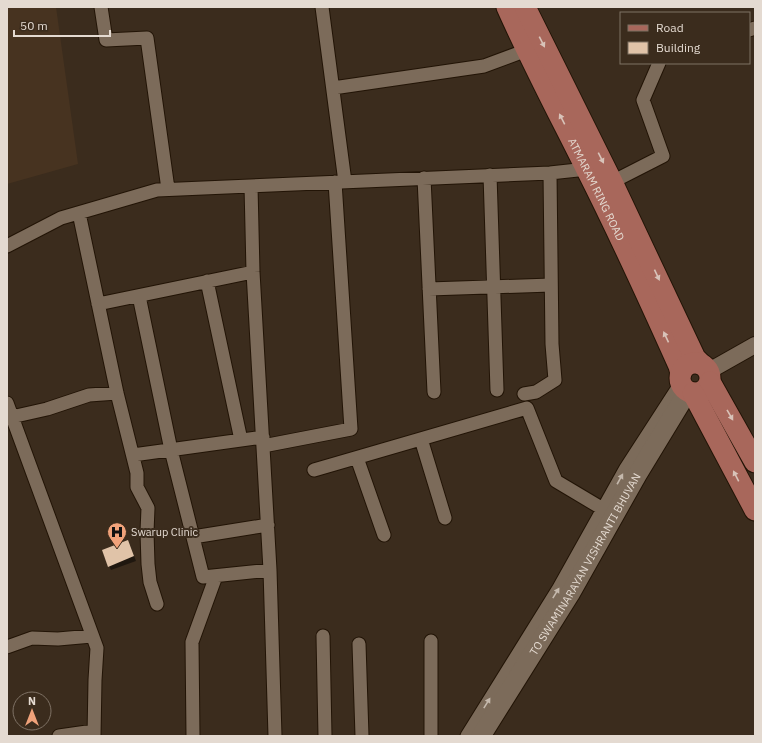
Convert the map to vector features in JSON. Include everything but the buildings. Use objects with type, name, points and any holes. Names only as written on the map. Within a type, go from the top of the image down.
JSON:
[{"type":"main road","name":"ATMARAM RING ROAD","points":[[507,7],[641,282],[686,385],[755,510]]},
{"type":"main road","name":"ATMARAM RING ROAD","points":[[526,7],[651,262],[695,358],[707,372],[755,462]]},
{"type":"main road","points":[[690,363],[707,372],[704,391],[699,393],[686,385],[683,369],[690,363]]},
{"type":"main road","name":"TO SWAMINARAYAN VISHRANTI BHUVAN","points":[[481,736],[570,594],[686,385]]},
{"type":"street","points":[[101,7],[106,40],[147,38],[168,189]]},
{"type":"street","points":[[133,455],[241,440],[263,442],[351,429],[340,182],[333,88],[322,7]]},
{"type":"street","points":[[333,88],[484,66],[527,50]]},
{"type":"street","points":[[612,182],[663,156],[644,100],[659,64]]},
{"type":"street","points":[[7,246],[61,218],[157,190],[550,173],[587,169]]},
{"type":"street","points":[[524,394],[536,392],[555,380],[552,344],[550,173]]},
{"type":"street","points":[[490,175],[495,287],[497,390]]},
{"type":"street","points":[[424,178],[434,392]]},
{"type":"street","points":[[251,186],[253,272],[270,570],[275,736]]},
{"type":"street","points":[[79,213],[117,393],[137,473],[137,487],[148,508],[148,564],[150,582],[157,604]]},
{"type":"street","points":[[98,304],[253,272]]},
{"type":"street","points":[[207,282],[241,440]]},
{"type":"street","points":[[429,289],[551,285]]},
{"type":"street","points":[[140,296],[171,450],[203,577],[270,570]]},
{"type":"street","points":[[707,372],[755,345]]},
{"type":"street","points":[[467,736],[559,588],[626,468],[686,385]]},
{"type":"street","points":[[10,417],[47,409],[89,395],[117,393]]},
{"type":"street","points":[[7,403],[10,417],[97,648],[94,734],[59,736]]},
{"type":"street","points":[[314,470],[527,408],[556,481],[603,510]]},
{"type":"street","points":[[421,439],[445,518]]},
{"type":"street","points":[[358,458],[384,535]]},
{"type":"street","points":[[193,537],[268,525]]},
{"type":"street","points":[[193,736],[192,642],[216,576]]},
{"type":"street","points":[[7,647],[32,638],[58,639],[92,636]]},
{"type":"street","points":[[323,636],[325,736]]},
{"type":"street","points":[[431,641],[431,736]]},
{"type":"street","points":[[359,644],[362,736]]},
{"type":"shaded area","points":[[7,7],[56,7],[78,164],[7,184]]},
{"type":"place","name":"Swarup Clinic","points":[[117,549]]}]
